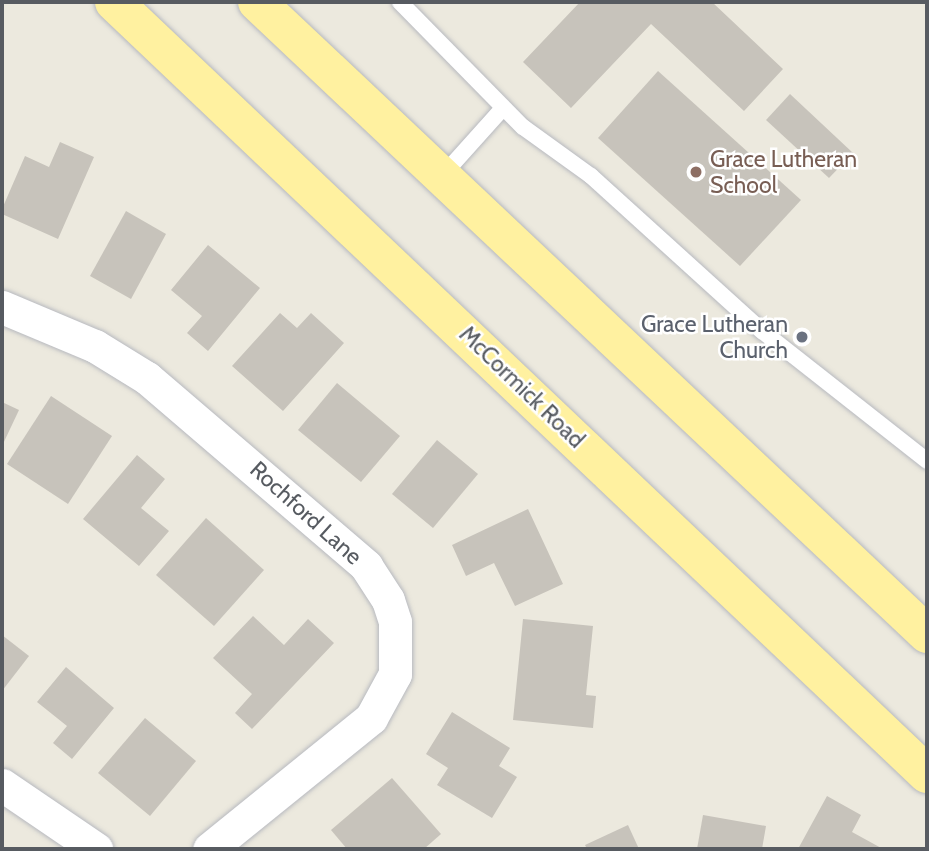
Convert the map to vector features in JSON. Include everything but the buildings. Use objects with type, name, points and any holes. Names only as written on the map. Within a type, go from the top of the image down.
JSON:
[{"type":"main road","name":"McCormick Road","points":[[114,2],[927,774]]},
{"type":"main road","points":[[257,2],[927,634]]},
{"type":"street","name":"Rochford Lane","points":[[2,307],[95,346],[147,378],[366,566],[388,600],[395,622],[395,674],[371,718],[209,849]]},
{"type":"street","points":[[2,785],[96,849]]},
{"type":"lane","points":[[400,2],[503,108],[591,176],[762,331],[927,461]]},
{"type":"lane","points":[[442,176],[503,108]]},
{"type":"place","name":"Grace Lutheran School","points":[[696,172]]},
{"type":"place","name":"Grace Lutheran Church","points":[[802,337]]}]
